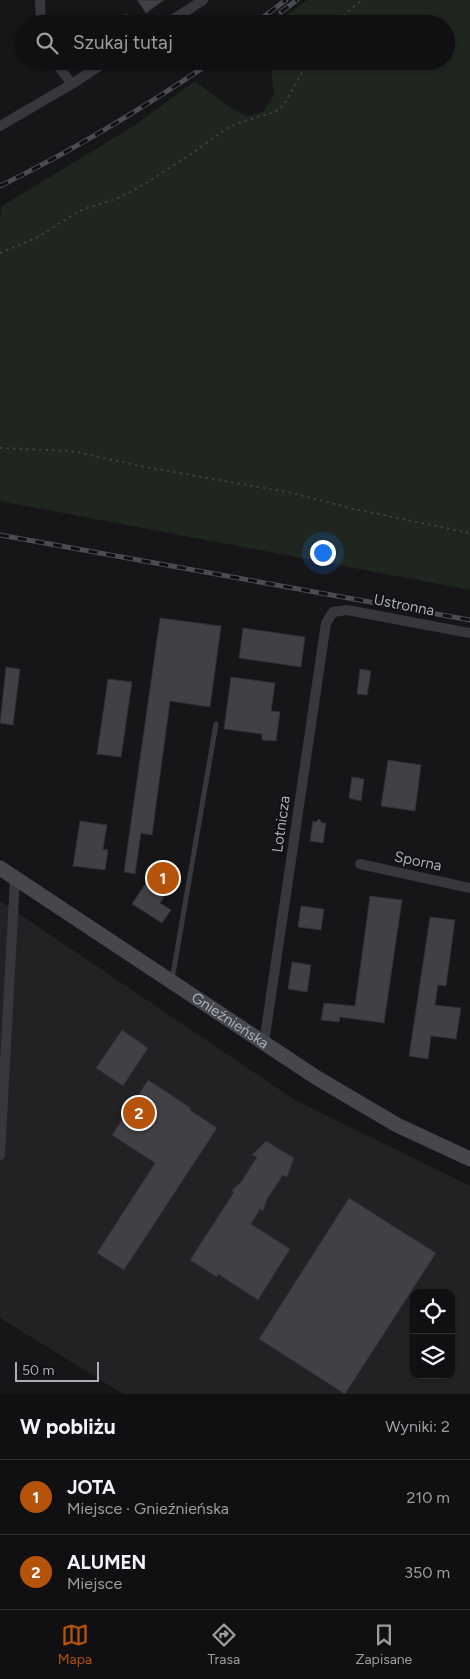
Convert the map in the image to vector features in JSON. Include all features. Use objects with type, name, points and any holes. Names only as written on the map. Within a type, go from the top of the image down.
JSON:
[{"type":"main road","name":"Gnieźnieńska","points":[[0,868],[264,1043],[367,1108],[470,1159]]},
{"type":"street","points":[[40,0],[41,15]]},
{"type":"street","points":[[180,15],[203,0]]},
{"type":"street","points":[[61,70],[72,84]]},
{"type":"street","points":[[0,126],[94,70]]},
{"type":"street","name":"Ustronna","points":[[333,612],[347,610],[470,633]]},
{"type":"street","name":"Lotnicza","points":[[264,1043],[326,623],[333,612]]},
{"type":"street","name":"Sporna","points":[[360,864],[470,888]]},
{"type":"street","points":[[0,1155],[15,878]]},
{"type":"lane","points":[[172,982],[216,724]]},
{"type":"path","points":[[344,15],[362,0]]},
{"type":"path","points":[[0,253],[38,237],[79,211],[121,197],[143,185],[227,128],[275,112],[284,105],[303,70]]},
{"type":"path","points":[[0,448],[72,451],[140,466],[292,493],[354,509],[470,533]]},
{"type":"shaded area","points":[[307,0],[470,0],[470,590],[0,501],[0,220],[2,206],[132,127],[195,81],[229,107],[247,116],[264,111],[274,94],[271,70],[455,70],[455,15],[286,15]]},
{"type":"shaded area","points":[[0,901],[295,1100],[470,1186],[470,1394],[123,1394],[0,1317]]},
{"type":"building","points":[[137,0],[164,0],[146,13]]},
{"type":"building","points":[[160,618],[221,626],[210,707],[170,701],[152,835],[141,833],[135,874],[124,872]]},
{"type":"building","points":[[243,628],[305,637],[301,667],[239,658]]},
{"type":"building","points":[[6,667],[20,669],[13,725],[0,723]]},
{"type":"building","points":[[360,669],[371,671],[367,695],[357,694]]},
{"type":"building","points":[[231,677],[275,683],[271,711],[280,712],[276,741],[262,740],[262,734],[224,729]]},
{"type":"building","points":[[108,679],[132,682],[121,757],[97,754]]},
{"type":"building","points":[[388,760],[421,765],[415,811],[381,806]]},
{"type":"building","points":[[352,777],[364,779],[361,801],[349,798]]},
{"type":"building","points":[[319,819],[322,823],[326,823],[323,843],[310,841],[313,821],[316,822]]},
{"type":"building","points":[[80,821],[107,825],[103,849],[108,850],[105,870],[73,866]]},
{"type":"building","points":[[159,863],[178,876],[160,903],[171,910],[162,923],[132,904]]},
{"type":"building","points":[[370,896],[402,900],[384,1023],[340,1017],[339,1022],[321,1020],[324,1003],[355,1006]]},
{"type":"building","points":[[301,906],[324,909],[321,930],[298,927]]},
{"type":"building","points":[[430,917],[455,920],[446,986],[438,985],[435,1005],[461,1008],[456,1039],[431,1036],[428,1059],[409,1056]]},
{"type":"building","points":[[292,962],[311,965],[307,992],[288,989]]},
{"type":"building","points":[[122,1030],[148,1048],[123,1086],[96,1068]]},
{"type":"building","points":[[148,1080],[191,1108],[190,1110],[217,1128],[124,1270],[97,1253],[155,1163],[112,1135]]},
{"type":"building","points":[[266,1141],[294,1158],[287,1177],[283,1175],[267,1199],[263,1211],[260,1209],[251,1224],[290,1249],[258,1300],[218,1274],[217,1277],[190,1260],[234,1192],[231,1191],[241,1182],[257,1157],[252,1155]]},
{"type":"building","points":[[349,1198],[436,1253],[413,1289],[410,1289],[410,1293],[345,1394],[259,1339]]},
{"type":"railway","points":[[266,15],[286,0]]},
{"type":"railway","points":[[281,12],[297,0]]},
{"type":"railway","points":[[0,186],[55,158],[109,127],[199,70]]},
{"type":"railway","points":[[0,535],[470,620]]},
{"type":"place","name":"JOTA","points":[[163,878]]},
{"type":"place","name":"ALUMEN","points":[[139,1113]]}]
